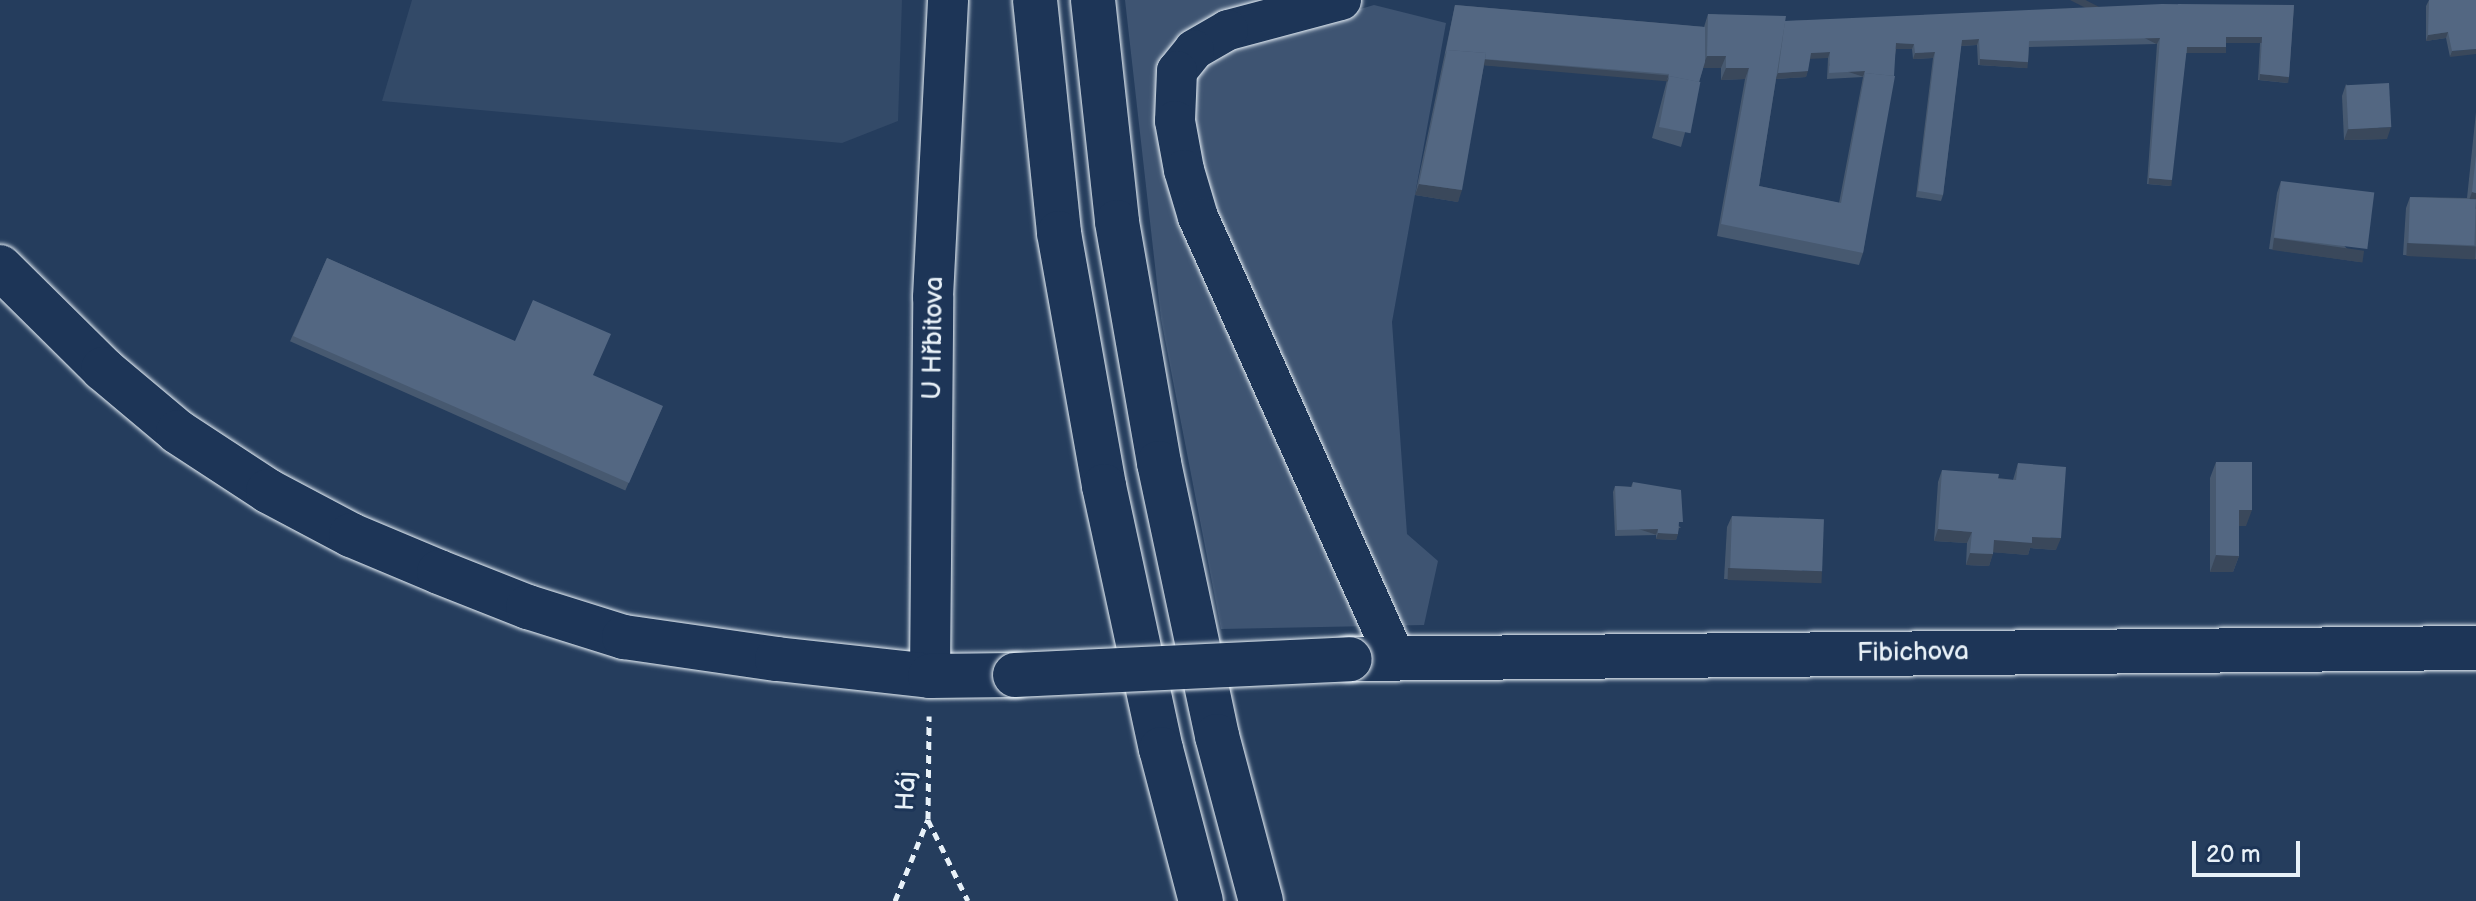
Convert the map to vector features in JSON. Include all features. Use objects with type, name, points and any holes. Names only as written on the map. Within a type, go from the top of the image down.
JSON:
[{"type":"main road","points":[[1035,0],[1059,233],[1101,471],[1161,749],[1201,901]]},
{"type":"main road","points":[[1093,0],[1117,222],[1159,463],[1217,736],[1261,901]]},
{"type":"main road","name":"Fibichova","points":[[0,267],[103,369],[178,432],[268,491],[351,535],[528,607],[624,637],[777,659],[930,676],[1395,658],[2476,648]]},
{"type":"street","name":"U Hřbitova","points":[[930,676],[933,297],[948,0]]},
{"type":"street","points":[[1341,0],[1228,30],[1194,50],[1177,71],[1175,121],[1184,170],[1198,217],[1395,658]]},
{"type":"path","name":"Háj","points":[[895,901],[928,819],[930,676]]},
{"type":"path","points":[[928,819],[968,901]]},
{"type":"shaded area","points":[[412,0],[902,0],[898,121],[842,143],[382,101]]},
{"type":"shaded area","points":[[1125,0],[1290,0],[1203,55],[1374,5],[1446,23],[1392,322],[1407,534],[1438,561],[1424,625],[1221,629],[1161,319]]},
{"type":"building","points":[[2429,0],[2476,0],[2476,49],[2452,51],[2448,32],[2428,35]]},
{"type":"building","points":[[2162,4],[2294,5],[2289,77],[2260,74],[2262,37],[2226,37],[2226,47],[2187,47],[2172,180],[2149,178],[2160,38],[2029,41],[2028,62],[1980,59],[1979,39],[1962,40],[1943,195],[1918,191],[1935,52],[1915,53],[1914,44],[1896,43],[1894,76],[1865,73],[1863,78],[1865,71],[1829,73],[1830,52],[1811,53],[1808,71],[1778,73],[1785,21]]},
{"type":"building","points":[[1455,5],[1705,27],[1705,62],[1699,82],[1669,76],[1667,81],[1669,74],[1485,59],[1486,53],[1447,50],[1445,55]]},
{"type":"building","points":[[1708,14],[1786,16],[1759,186],[1841,203],[1865,73],[1895,76],[1863,253],[1721,224],[1749,68],[1726,68],[1726,56],[1707,56]]},
{"type":"building","points":[[1447,50],[1486,53],[1462,190],[1419,184]]},
{"type":"building","points":[[1669,76],[1700,82],[1690,133],[1659,127]]},
{"type":"building","points":[[2389,83],[2391,127],[2348,129],[2346,85]]},
{"type":"building","points":[[2476,155],[2476,193],[2472,192]]},
{"type":"building","points":[[2281,181],[2374,192],[2367,249],[2274,238]]},
{"type":"building","points":[[2410,197],[2476,199],[2474,245],[2408,243]]},
{"type":"building","points":[[327,258],[515,341],[533,300],[611,334],[593,375],[663,406],[629,483],[293,336]]},
{"type":"building","points":[[2216,462],[2252,462],[2252,510],[2239,510],[2239,556],[2216,555]]},
{"type":"building","points":[[2018,463],[2066,467],[2061,538],[2032,537],[2032,543],[1994,540],[1993,554],[1970,553],[1972,532],[1938,529],[1942,470],[1999,474],[1998,479],[2016,480]]},
{"type":"building","points":[[1633,482],[1681,490],[1683,522],[1679,522],[1678,534],[1658,533],[1658,529],[1617,530],[1615,486],[1632,487]]},
{"type":"building","points":[[1732,516],[1824,519],[1822,571],[1730,568]]}]
